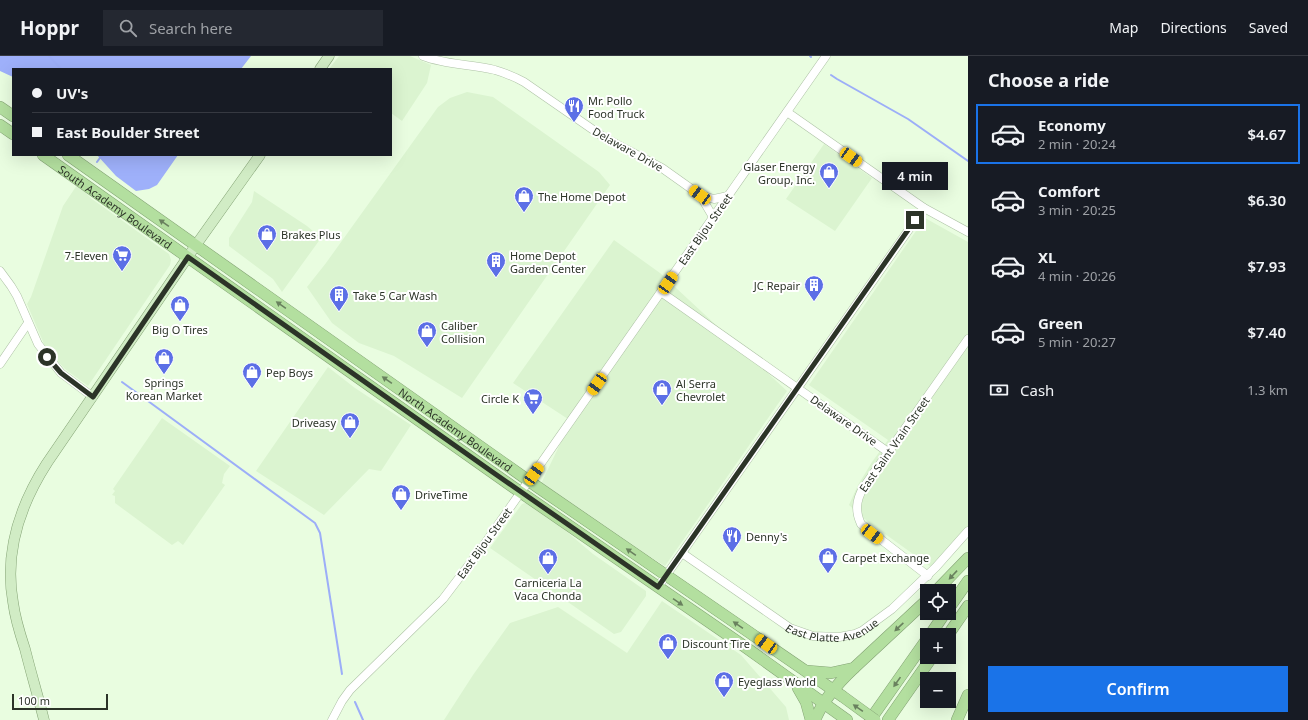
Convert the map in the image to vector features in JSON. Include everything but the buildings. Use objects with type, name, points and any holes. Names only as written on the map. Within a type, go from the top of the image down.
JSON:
[{"type":"highway","points":[[0,107],[12,115]]},
{"type":"highway","points":[[0,125],[12,133]]},
{"type":"highway","name":"South Academy Boulevard","points":[[44,156],[188,257]]},
{"type":"highway","name":"South Academy Boulevard","points":[[69,156],[196,245]]},
{"type":"highway","name":"North Academy Boulevard","points":[[196,245],[529,481],[875,720]]},
{"type":"highway","name":"North Academy Boulevard","points":[[188,257],[848,720]]},
{"type":"highway","points":[[943,584],[968,558]]},
{"type":"highway","points":[[956,598],[968,581]]},
{"type":"highway","points":[[953,628],[968,606]]},
{"type":"highway","points":[[815,720],[828,706],[854,668],[920,607]]},
{"type":"highway","points":[[870,720],[920,649]]},
{"type":"highway","points":[[888,720],[927,664]]},
{"type":"highway","points":[[805,671],[828,673],[854,668]]},
{"type":"highway","points":[[796,684],[806,702],[811,720]]},
{"type":"highway","points":[[957,720],[968,695]]},
{"type":"main road","points":[[321,68],[329,56]]},
{"type":"main road","points":[[44,720],[12,601],[11,574],[13,544],[20,515],[34,483],[196,245],[259,156]]},
{"type":"street","name":"Delaware Drive","points":[[423,56],[453,64],[494,70],[514,77],[524,82],[605,138],[662,168],[700,195],[714,200],[728,196]]},
{"type":"street","name":"East Bijou Street","points":[[332,720],[342,701],[350,690],[442,599],[481,549],[826,56]]},
{"type":"street","points":[[787,112],[924,208],[968,232]]},
{"type":"street","name":"Delaware Drive","points":[[700,195],[713,217]]},
{"type":"street","points":[[658,587],[924,208]]},
{"type":"street","points":[[0,271],[11,286],[38,344],[55,366],[69,379],[93,397]]},
{"type":"street","name":"Delaware Drive","points":[[661,292],[888,452]]},
{"type":"street","points":[[0,364],[28,323]]},
{"type":"street","name":"East Saint Vrain Street","points":[[928,576],[866,529],[861,524],[856,507],[859,495],[968,339]]},
{"type":"street","name":"East Platte Avenue","points":[[682,553],[783,624],[797,631],[821,637],[848,636],[869,627],[892,609],[928,576],[968,531]]},
{"type":"shaded area","points":[[0,56],[251,56],[242,68],[12,68],[12,77],[0,71]]},
{"type":"shaded area","points":[[339,56],[410,56],[431,65],[427,83],[402,121],[392,114],[392,68],[330,68]]},
{"type":"shaded area","points":[[467,92],[493,97],[599,172],[610,185],[462,398],[394,356],[359,343],[332,323],[307,287],[326,263],[438,107],[450,98]]},
{"type":"shaded area","name":"Glaser Energy Group, Inc.","points":[[824,144],[872,178],[835,231],[786,199]]},
{"type":"shaded area","points":[[98,156],[177,156],[157,185],[149,189],[136,191],[116,176]]},
{"type":"shaded area","points":[[77,185],[92,199],[169,254],[171,260],[170,265],[88,386],[65,369],[44,344],[27,304],[31,297],[63,206]]},
{"type":"shaded area","points":[[254,191],[307,226],[321,238],[282,292],[273,279],[229,246],[229,238],[252,202]]},
{"type":"shaded area","points":[[925,218],[968,242],[968,531],[934,569],[867,521],[849,505],[858,485],[888,440],[809,385]]},
{"type":"shaded area","name":"Al Serra Chevrolet","points":[[614,240],[660,273],[787,391],[665,566],[539,488],[571,421],[513,383]]},
{"type":"shaded area","points":[[328,367],[355,388],[411,425],[381,471],[369,469],[324,515],[256,471]]},
{"type":"shaded area","points":[[162,418],[230,466],[224,474],[222,483],[225,485],[183,545],[178,541],[172,545],[115,503],[115,496],[112,495],[115,491],[113,489]]},
{"type":"shaded area","points":[[522,504],[530,504],[560,526],[593,554],[646,591],[646,596],[621,632],[614,634],[490,548]]},
{"type":"shaded area","points":[[662,601],[741,655],[786,707],[789,720],[444,720],[473,675],[510,623],[558,607],[627,653]]},
{"type":"waterway","points":[[49,56],[60,68]]},
{"type":"waterway","points":[[831,75],[908,119],[968,161]]},
{"type":"waterway","points":[[97,162],[101,156]]},
{"type":"waterway","points":[[122,382],[315,523],[320,533],[342,674]]},
{"type":"waterway","points":[[355,702],[363,720]]},
{"type":"place","name":"Mr. Pollo Food Truck","points":[[574,123]]},
{"type":"place","name":"Glaser Energy Group, Inc.","points":[[829,189]]},
{"type":"place","name":"The Home Depot","points":[[524,213]]},
{"type":"place","name":"Brakes Plus","points":[[267,251]]},
{"type":"place","name":"7-Eleven","points":[[122,272]]},
{"type":"place","name":"Home Depot Garden Center","points":[[496,278]]},
{"type":"place","name":"JC Repair","points":[[814,302]]},
{"type":"place","name":"Take 5 Car Wash","points":[[339,312]]},
{"type":"place","name":"Big O Tires","points":[[180,322]]},
{"type":"place","name":"Caliber Collision","points":[[427,348]]},
{"type":"place","name":"Springs Korean Market","points":[[164,375]]},
{"type":"place","name":"Pep Boys","points":[[252,389]]},
{"type":"place","name":"Al Serra Chevrolet","points":[[662,406]]},
{"type":"place","name":"Circle K","points":[[533,415]]},
{"type":"place","name":"Driveasy","points":[[350,439]]},
{"type":"place","name":"DriveTime","points":[[401,511]]},
{"type":"place","name":"Denny's","points":[[732,553]]},
{"type":"place","name":"Carpet Exchange","points":[[828,574]]},
{"type":"place","name":"Carniceria La Vaca Chonda","points":[[548,575]]},
{"type":"place","name":"Discount Tire","points":[[668,660]]},
{"type":"place","name":"Eyeglass World","points":[[724,698]]},
{"type":"route","points":[[47,357],[61,373],[93,397],[188,257],[658,587],[915,220]]}]
